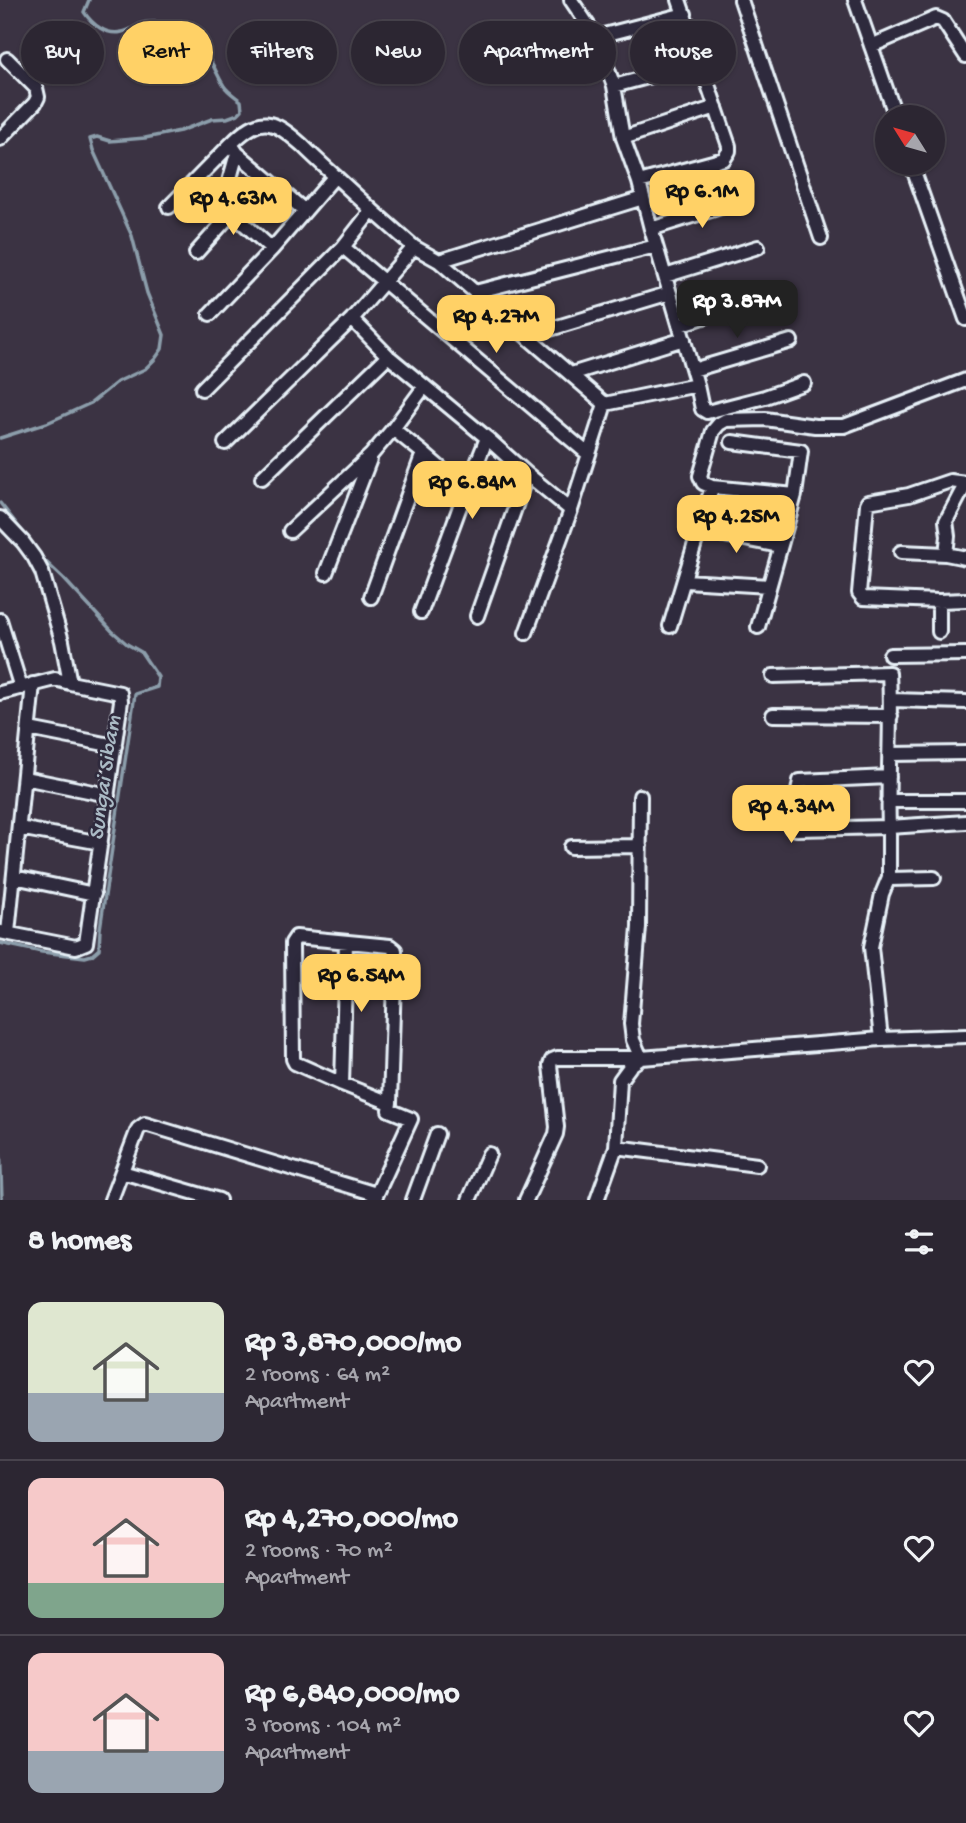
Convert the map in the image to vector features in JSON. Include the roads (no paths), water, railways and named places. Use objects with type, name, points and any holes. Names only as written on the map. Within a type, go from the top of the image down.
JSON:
[{"type":"street","points":[[571,0],[585,21]]},
{"type":"street","points":[[679,0],[687,21]]},
{"type":"street","points":[[741,0],[821,238]]},
{"type":"street","points":[[855,0],[892,105]]},
{"type":"street","points":[[616,32],[685,14]]},
{"type":"street","points":[[872,46],[939,18],[966,56]]},
{"type":"street","points":[[0,139],[38,97],[36,88],[2,59]]},
{"type":"street","points":[[630,82],[614,86],[623,138],[639,182],[698,385],[702,409],[707,412],[765,397],[804,383]]},
{"type":"street","points":[[639,182],[724,159],[729,146],[708,84]]},
{"type":"street","points":[[623,138],[716,107]]},
{"type":"street","points":[[169,207],[234,148],[244,131],[261,123],[273,124],[285,130],[414,247],[439,261],[605,404]]},
{"type":"street","points":[[234,148],[305,211]]},
{"type":"street","points":[[234,148],[226,198],[232,213],[271,249]]},
{"type":"street","points":[[915,175],[966,319]]},
{"type":"street","points":[[210,314],[335,176]]},
{"type":"street","points":[[439,261],[643,198]]},
{"type":"street","points":[[651,229],[743,200]]},
{"type":"street","points":[[202,389],[344,247],[372,210]]},
{"type":"street","points":[[197,253],[232,213]]},
{"type":"street","points":[[475,292],[656,246]]},
{"type":"street","points":[[344,247],[587,454]]},
{"type":"street","points":[[225,443],[352,319],[414,247]]},
{"type":"street","points":[[665,276],[758,247]]},
{"type":"street","points":[[527,336],[670,293]]},
{"type":"street","points":[[680,325],[774,293]]},
{"type":"street","points":[[352,319],[388,356],[571,510]]},
{"type":"street","points":[[571,374],[684,339]]},
{"type":"street","points":[[693,370],[791,341]]},
{"type":"street","points":[[262,478],[388,356]]},
{"type":"street","points":[[795,495],[712,487],[703,483],[700,476],[713,431],[726,420],[765,419],[815,426],[844,426],[966,380]]},
{"type":"street","points":[[605,404],[698,385]]},
{"type":"street","points":[[290,531],[371,455],[424,387]]},
{"type":"street","points":[[526,633],[571,510],[605,404]]},
{"type":"street","points":[[393,429],[466,490]]},
{"type":"street","points":[[421,612],[487,438]]},
{"type":"street","points":[[732,442],[801,451],[795,495],[758,626]]},
{"type":"street","points":[[371,597],[423,453]]},
{"type":"street","points":[[326,573],[371,455]]},
{"type":"street","points":[[477,617],[527,474]]},
{"type":"street","points":[[946,554],[946,521],[966,483],[950,481],[909,495],[868,502],[860,597],[966,600]]},
{"type":"street","points":[[670,626],[712,487]]},
{"type":"street","points":[[0,518],[23,542],[42,572],[62,640],[70,683]]},
{"type":"street","points":[[699,530],[780,546]]},
{"type":"street","points":[[901,552],[946,554],[966,558]]},
{"type":"street","points":[[685,581],[769,586]]},
{"type":"street","points":[[939,601],[939,632]]},
{"type":"street","points":[[0,620],[27,686],[29,729],[14,877],[4,933],[76,947],[86,943],[115,746],[120,693],[55,679],[27,686],[0,693]]},
{"type":"street","points":[[890,655],[966,654]]},
{"type":"street","points":[[773,676],[889,673],[889,877],[882,894],[871,947],[881,1039]]},
{"type":"street","points":[[891,700],[966,702]]},
{"type":"street","points":[[773,715],[891,716]]},
{"type":"street","points":[[29,729],[115,746]]},
{"type":"street","points":[[890,754],[966,752]]},
{"type":"street","points":[[889,777],[800,781],[791,827],[889,827],[966,822]]},
{"type":"street","points":[[24,778],[108,795]]},
{"type":"street","points":[[640,796],[639,949],[631,1024],[633,1040],[641,1058]]},
{"type":"street","points":[[888,801],[966,801]]},
{"type":"street","points":[[19,828],[101,843]]},
{"type":"street","points":[[571,847],[640,846]]},
{"type":"street","points":[[14,877],[94,894]]},
{"type":"street","points":[[889,877],[892,880],[934,878]]},
{"type":"street","points":[[111,1200],[138,1129],[145,1124],[375,1197],[411,1119],[389,1110],[390,1102],[395,950],[390,946],[296,937],[292,943],[293,1059],[298,1066],[390,1102]]},
{"type":"street","points":[[342,1084],[346,943]]},
{"type":"street","points":[[526,1200],[556,1135],[550,1065],[552,1060],[557,1058],[641,1058],[881,1039],[966,1036]]},
{"type":"street","points":[[597,1200],[616,1147],[620,1080],[631,1065],[641,1058]]},
{"type":"street","points":[[413,1200],[437,1134]]},
{"type":"street","points":[[616,1147],[757,1165]]},
{"type":"street","points":[[469,1200],[489,1154]]},
{"type":"street","points":[[122,1172],[219,1200]]},
{"type":"waterway","name":"Sungai Sibam","points":[[0,438],[47,423],[91,403],[117,382],[145,369],[162,349],[164,335],[147,293],[132,236],[90,139],[97,137],[110,141],[145,138],[180,131],[212,119],[227,118],[242,110],[241,101],[226,88],[211,61],[197,48],[181,56],[170,49],[155,22],[143,23],[122,32],[105,31],[95,25],[84,12],[89,0]]},
{"type":"waterway","name":"Sungai Sibam","points":[[0,503],[27,537]]},
{"type":"waterway","name":"Sungai Sibam","points":[[0,943],[85,957],[99,949],[135,694],[157,687],[158,677],[141,652],[112,631],[36,549]]},
{"type":"waterway","name":"Sungai Sibam","points":[[0,1144],[2,1200]]}]
